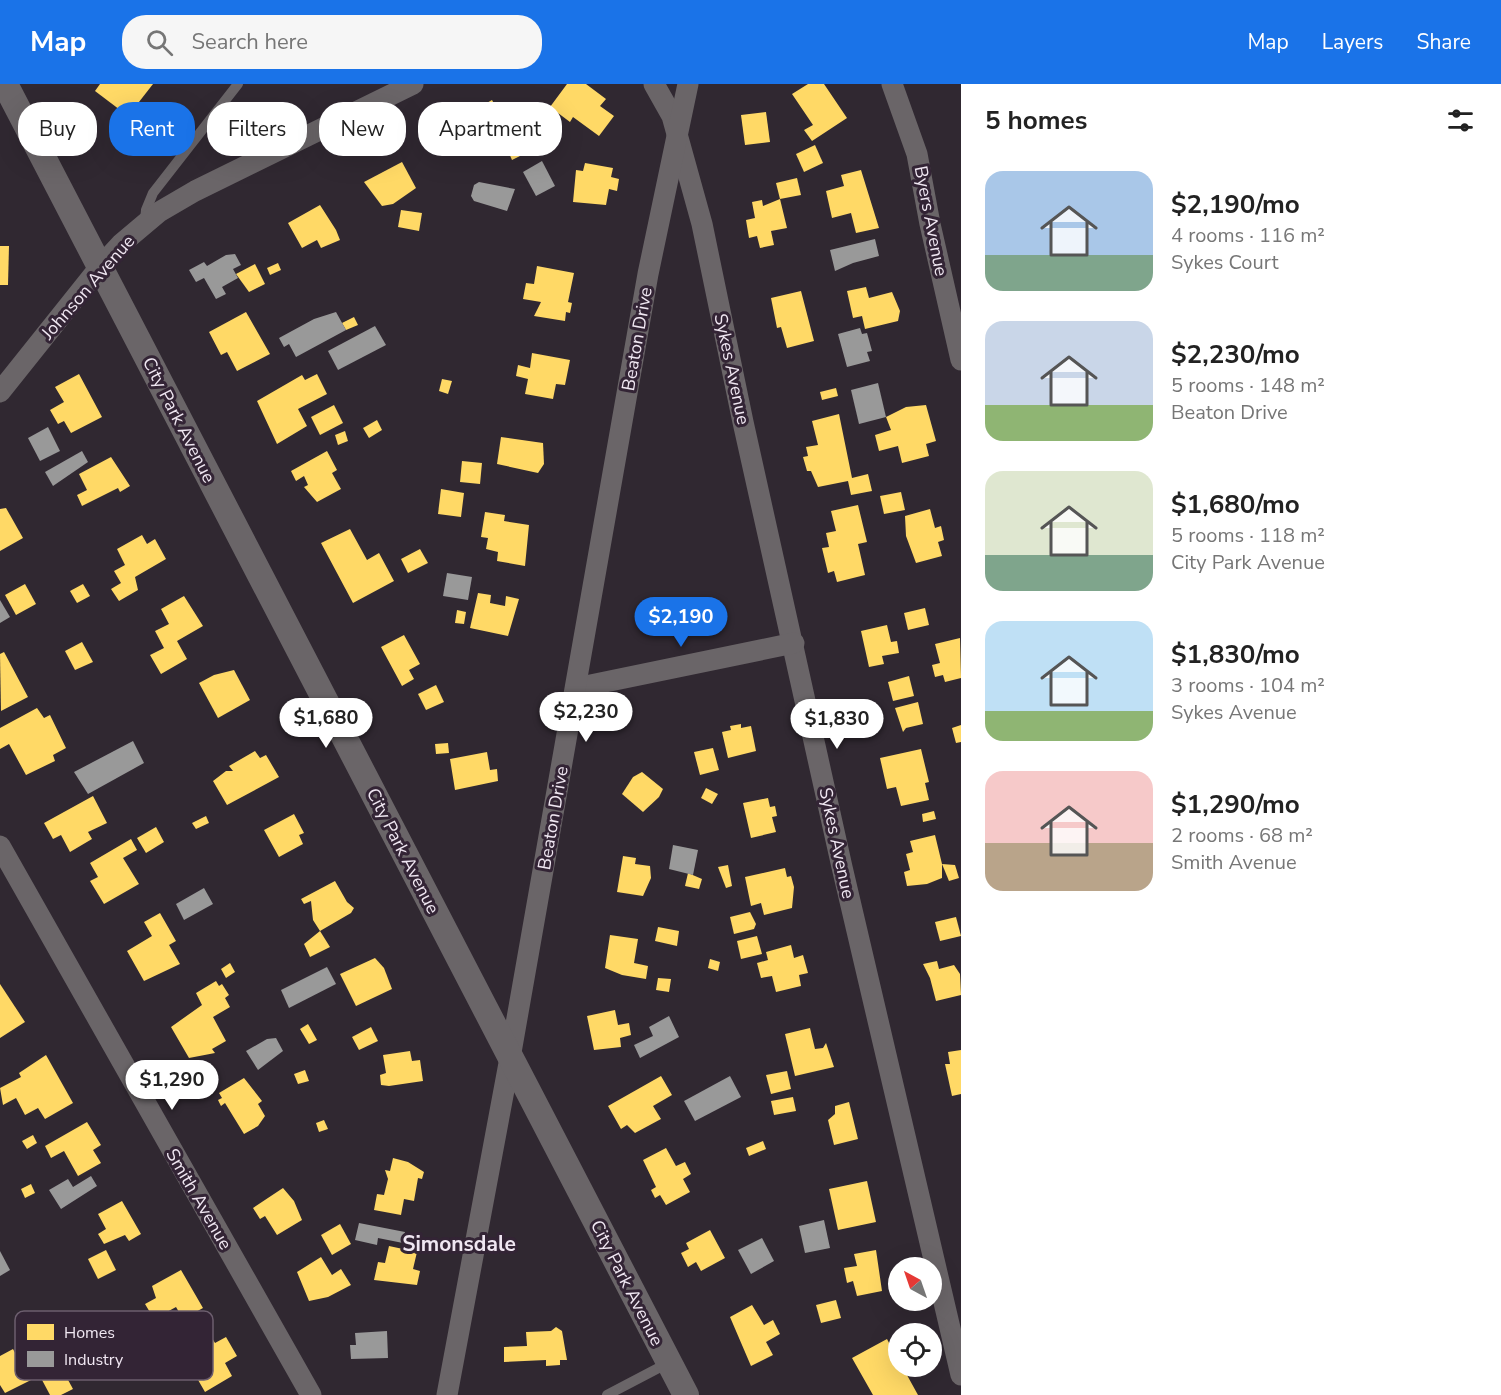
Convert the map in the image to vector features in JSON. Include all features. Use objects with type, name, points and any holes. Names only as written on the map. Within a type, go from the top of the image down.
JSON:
[{"type":"street","name":"City Park Avenue","points":[[5,84],[686,1395]]},
{"type":"street","name":"Johnson Avenue","points":[[0,392],[99,268],[145,223],[195,191],[413,84]]},
{"type":"street","points":[[654,84],[672,116],[678,134]]},
{"type":"street","name":"Beaton Drive","points":[[447,1395],[510,1058],[648,274],[688,84]]},
{"type":"street","name":"Byers Avenue","points":[[892,84],[917,154],[930,224],[961,360]]},
{"type":"street","name":"Sykes Avenue","points":[[678,134],[702,224],[743,422],[891,1082],[961,1376]]},
{"type":"street","points":[[576,688],[794,643]]},
{"type":"street","name":"Smith Avenue","points":[[0,846],[311,1395]]},
{"type":"lane","points":[[145,223],[146,210],[153,193],[238,84]]},
{"type":"lane","points":[[607,1395],[669,1363]]},
{"type":"building: Homes","points":[[100,84],[153,84],[139,102],[110,102],[95,91]]},
{"type":"building: Homes","points":[[567,84],[586,84],[606,99],[600,106],[614,116],[599,136],[573,117],[570,122],[562,116],[562,102],[554,102]]},
{"type":"building: Homes","points":[[808,84],[824,84],[847,118],[812,141],[804,130],[813,125],[792,94]]},
{"type":"building: Homes","points":[[766,112],[770,142],[745,145],[741,115]]},
{"type":"building: Homes","points":[[815,145],[823,163],[804,172],[796,154]]},
{"type":"building: Homes","points":[[402,162],[416,188],[393,204],[382,206],[364,182]]},
{"type":"building: Homes","points":[[585,163],[613,168],[611,177],[619,179],[617,191],[609,189],[606,205],[573,202],[576,170],[583,171]]},
{"type":"building: Homes","points":[[861,170],[879,228],[856,233],[851,213],[832,218],[826,191],[844,186],[841,175]]},
{"type":"building: Homes","points":[[797,178],[801,195],[780,199],[776,183]]},
{"type":"building: Homes","points":[[780,199],[787,228],[771,231],[774,245],[760,248],[757,236],[749,238],[746,220],[755,218],[752,202],[762,200],[763,206]]},
{"type":"building: Homes","points":[[320,205],[340,240],[321,248],[317,240],[302,248],[288,223]]},
{"type":"building: Homes","points":[[401,210],[422,213],[419,231],[398,227]]},
{"type":"building: Homes","points":[[0,246],[9,246],[8,285],[0,285]]},
{"type":"building: Homes","points":[[278,263],[281,270],[270,275],[267,268]]},
{"type":"building: Homes","points":[[255,264],[265,284],[249,292],[236,274]]},
{"type":"building: Homes","points":[[537,266],[574,273],[568,302],[572,303],[570,313],[566,312],[565,321],[534,316],[541,302],[523,299],[526,283],[534,284]]},
{"type":"building: Homes","points":[[866,287],[869,298],[892,292],[900,311],[898,321],[865,329],[862,316],[853,318],[847,291]]},
{"type":"building: Homes","points":[[801,291],[814,341],[787,348],[781,327],[777,328],[771,298]]},
{"type":"building: Homes","points":[[246,312],[270,354],[237,371],[227,352],[221,355],[209,332]]},
{"type":"building: Homes","points":[[354,317],[358,325],[346,330],[342,323]]},
{"type":"building: Homes","points":[[532,353],[570,360],[565,385],[556,384],[553,399],[525,394],[528,379],[516,376],[518,365],[530,368]]},
{"type":"building: Homes","points":[[79,374],[102,417],[71,433],[64,421],[58,424],[50,410],[64,402],[55,387]]},
{"type":"building: Homes","points":[[317,374],[327,394],[298,409],[307,426],[277,444],[257,401],[302,375],[305,380]]},
{"type":"building: Homes","points":[[442,379],[452,381],[448,394],[439,391]]},
{"type":"building: Homes","points":[[836,388],[838,396],[822,400],[820,392]]},
{"type":"building: Homes","points":[[334,405],[343,423],[320,435],[311,417]]},
{"type":"building: Homes","points":[[926,405],[936,441],[926,444],[929,456],[902,463],[898,446],[879,451],[875,435],[891,430],[886,417],[906,407]]},
{"type":"building: Homes","points":[[839,414],[852,478],[868,474],[872,491],[851,495],[848,481],[818,487],[811,471],[807,471],[803,457],[808,456],[806,447],[818,445],[812,421]]},
{"type":"building: Homes","points":[[377,420],[382,430],[369,438],[363,428]]},
{"type":"building: Homes","points":[[345,431],[348,441],[338,445],[335,435]]},
{"type":"building: Homes","points":[[501,437],[543,443],[544,464],[538,473],[497,464]]},
{"type":"building: Homes","points":[[327,451],[337,470],[332,473],[341,489],[317,502],[304,487],[308,485],[304,476],[296,481],[291,471]]},
{"type":"building: Homes","points":[[111,457],[130,486],[120,492],[118,488],[82,506],[77,495],[87,490],[79,474]]},
{"type":"building: Homes","points":[[462,461],[482,463],[480,484],[460,482]]},
{"type":"building: Homes","points":[[441,489],[464,493],[461,517],[438,514]]},
{"type":"building: Homes","points":[[901,492],[905,510],[884,514],[880,496]]},
{"type":"building: Homes","points":[[858,505],[867,542],[858,544],[865,575],[837,582],[834,571],[828,573],[822,548],[829,547],[826,533],[836,531],[831,511]]},
{"type":"building: Homes","points":[[6,508],[23,538],[0,551],[0,509]]},
{"type":"building: Homes","points":[[930,509],[935,528],[941,526],[944,540],[938,542],[942,556],[916,563],[906,536],[905,516]]},
{"type":"building: Homes","points":[[485,512],[505,515],[504,521],[529,525],[525,566],[497,561],[498,552],[486,549],[488,538],[481,537]]},
{"type":"building: Homes","points":[[350,529],[367,560],[379,553],[394,581],[353,603],[321,543]]},
{"type":"building: Homes","points":[[142,535],[147,544],[155,539],[166,559],[135,577],[138,590],[119,601],[111,589],[121,583],[114,571],[125,565],[117,549]]},
{"type":"building: Homes","points":[[420,549],[428,563],[408,573],[401,559]]},
{"type":"building: Homes","points":[[25,584],[36,604],[16,615],[5,595]]},
{"type":"building: Homes","points":[[83,584],[90,596],[77,603],[70,591]]},
{"type":"building: Homes","points":[[478,593],[491,595],[490,603],[505,606],[506,596],[519,599],[508,636],[470,628]]},
{"type":"building: Homes","points":[[184,596],[203,626],[177,641],[187,659],[161,674],[150,655],[164,648],[155,631],[169,624],[161,609]]},
{"type":"building: Homes","points":[[925,608],[929,625],[908,630],[904,613]]},
{"type":"building: Homes","points":[[457,610],[466,612],[464,624],[455,623]]},
{"type":"building: Homes","points":[[887,625],[891,642],[897,641],[899,653],[882,656],[884,664],[869,667],[861,631]]},
{"type":"building: Homes","points":[[404,635],[420,664],[409,670],[414,679],[402,686],[381,647]]},
{"type":"building: Homes","points":[[960,638],[961,678],[945,682],[943,675],[935,677],[932,665],[940,663],[935,644]]},
{"type":"building: Homes","points":[[82,642],[93,662],[75,670],[65,651]]},
{"type":"building: Homes","points":[[4,652],[28,697],[1,711],[0,654]]},
{"type":"building: Homes","points":[[234,670],[250,700],[218,718],[199,683],[214,675]]},
{"type":"building: Homes","points":[[909,676],[914,696],[893,701],[888,682]]},
{"type":"building: Homes","points":[[436,685],[444,702],[426,710],[418,694]]},
{"type":"building: Homes","points":[[918,702],[923,724],[906,728],[903,732],[895,708]]},
{"type":"building: Homes","points":[[37,708],[44,718],[50,715],[66,748],[53,755],[55,761],[26,775],[9,744],[0,749],[0,728]]},
{"type":"building: Homes","points":[[741,724],[741,728],[751,726],[756,751],[728,758],[722,732],[731,730],[730,726]]},
{"type":"building: Homes","points":[[961,725],[961,742],[956,743],[952,728]]},
{"type":"building: Homes","points":[[448,743],[449,753],[436,754],[435,744]]},
{"type":"building: Homes","points":[[713,748],[719,770],[700,775],[694,752]]},
{"type":"building: Homes","points":[[921,749],[929,782],[925,783],[929,800],[901,806],[896,787],[887,789],[880,758]]},
{"type":"building: Homes","points":[[255,751],[260,758],[266,755],[279,777],[227,805],[213,781],[226,771],[233,771],[229,766]]},
{"type":"building: Homes","points":[[487,752],[490,770],[497,769],[498,781],[455,790],[450,759]]},
{"type":"building: Homes","points":[[642,772],[663,789],[659,797],[643,812],[622,794],[633,777]]},
{"type":"building: Homes","points":[[706,788],[718,794],[712,804],[701,798]]},
{"type":"building: Homes","points":[[93,796],[107,823],[88,832],[92,839],[70,852],[61,835],[53,839],[44,823]]},
{"type":"building: Homes","points":[[768,798],[770,807],[775,806],[777,816],[772,817],[776,832],[751,838],[743,803]]},
{"type":"building: Homes","points":[[934,811],[936,819],[923,822],[922,814]]},
{"type":"building: Homes","points":[[294,814],[304,833],[299,835],[303,844],[279,857],[264,830]]},
{"type":"building: Homes","points":[[206,816],[209,823],[196,829],[192,823]]},
{"type":"building: Homes","points":[[156,827],[164,842],[146,853],[137,838]]},
{"type":"building: Homes","points":[[935,835],[942,864],[942,878],[927,884],[907,886],[904,872],[910,870],[906,854],[913,852],[910,841]]},
{"type":"building: Homes","points":[[131,839],[137,850],[123,858],[139,884],[104,904],[90,881],[98,877],[90,863]]},
{"type":"building: Homes","points":[[623,856],[636,858],[635,864],[650,866],[651,878],[643,896],[617,892]]},
{"type":"building: Homes","points":[[942,864],[955,865],[959,878],[949,881]]},
{"type":"building: Homes","points":[[728,865],[732,886],[726,888],[718,867]]},
{"type":"building: Homes","points":[[785,868],[787,877],[791,876],[794,887],[792,908],[764,915],[761,903],[751,906],[745,877]]},
{"type":"building: Homes","points":[[688,873],[702,879],[699,889],[685,886]]},
{"type":"building: Homes","points":[[335,881],[347,902],[354,908],[351,913],[320,931],[313,920],[311,901],[304,904],[301,899]]},
{"type":"building: Homes","points":[[750,912],[756,924],[754,929],[734,934],[730,917]]},
{"type":"building: Homes","points":[[160,913],[176,941],[169,945],[180,964],[144,981],[127,951],[152,936],[144,922]]},
{"type":"building: Homes","points":[[956,917],[961,936],[940,941],[935,922]]},
{"type":"building: Homes","points":[[658,927],[679,931],[677,946],[655,941]]},
{"type":"building: Homes","points":[[320,931],[330,947],[310,957],[304,944]]},
{"type":"building: Homes","points":[[610,935],[638,939],[634,963],[648,966],[646,979],[622,975],[605,968]]},
{"type":"building: Homes","points":[[757,936],[762,954],[741,959],[737,941]]},
{"type":"building: Homes","points":[[791,945],[794,958],[803,955],[808,973],[799,975],[801,986],[776,992],[772,976],[761,978],[757,963],[768,960],[766,952]]},
{"type":"building: Homes","points":[[375,958],[384,968],[392,989],[356,1006],[340,974]]},
{"type":"building: Homes","points":[[710,959],[720,962],[718,971],[708,968]]},
{"type":"building: Homes","points":[[937,961],[939,969],[954,965],[960,974],[961,995],[936,1001],[930,978],[923,964]]},
{"type":"building: Homes","points":[[230,963],[235,972],[226,978],[221,969]]},
{"type":"building: Homes","points":[[658,978],[671,979],[669,992],[656,990]]},
{"type":"building: Homes","points":[[216,981],[219,986],[222,984],[229,995],[225,998],[230,1007],[213,1017],[226,1041],[212,1049],[215,1053],[189,1058],[171,1027],[202,1005],[196,993]]},
{"type":"building: Homes","points":[[0,984],[25,1022],[0,1038]]},
{"type":"building: Homes","points":[[615,1010],[618,1025],[629,1023],[631,1035],[620,1038],[621,1047],[594,1050],[587,1016]]},
{"type":"building: Homes","points":[[308,1024],[317,1040],[309,1044],[300,1029]]},
{"type":"building: Homes","points":[[371,1027],[378,1041],[359,1050],[352,1037]]},
{"type":"building: Homes","points":[[810,1028],[815,1049],[823,1048],[826,1043],[834,1067],[795,1076],[785,1034]]},
{"type":"building: Homes","points":[[961,1050],[961,1094],[952,1096],[945,1064],[950,1064],[948,1052]]},
{"type":"building: Homes","points":[[410,1051],[412,1061],[420,1060],[423,1081],[381,1085],[380,1075],[386,1073],[383,1055]]},
{"type":"building: Homes","points":[[46,1055],[73,1103],[45,1119],[38,1108],[25,1115],[16,1098],[3,1105],[0,1088],[21,1077],[19,1073]]},
{"type":"building: Homes","points":[[305,1070],[309,1081],[298,1084],[294,1074]]},
{"type":"building: Homes","points":[[787,1071],[791,1089],[771,1094],[766,1075]]},
{"type":"building: Homes","points":[[661,1076],[672,1095],[653,1106],[661,1119],[635,1133],[627,1125],[621,1129],[608,1106]]},
{"type":"building: Homes","points":[[244,1078],[262,1101],[258,1104],[265,1116],[258,1126],[244,1134],[225,1103],[221,1106],[218,1100],[222,1098],[219,1093]]},
{"type":"building: Homes","points":[[793,1097],[796,1111],[774,1115],[771,1101]]},
{"type":"building: Homes","points":[[849,1102],[858,1139],[834,1145],[828,1120],[835,1114],[835,1106]]},
{"type":"building: Homes","points":[[324,1120],[328,1129],[319,1132],[316,1123]]},
{"type":"building: Homes","points":[[87,1122],[101,1145],[93,1150],[101,1163],[78,1176],[64,1151],[51,1158],[45,1146]]},
{"type":"building: Homes","points":[[33,1135],[37,1143],[27,1149],[22,1141]]},
{"type":"building: Homes","points":[[763,1141],[766,1149],[749,1156],[746,1148]]},
{"type":"building: Homes","points":[[666,1148],[676,1166],[685,1162],[691,1174],[683,1179],[690,1192],[666,1205],[660,1195],[655,1198],[651,1190],[656,1187],[643,1160]]},
{"type":"building: Homes","points":[[393,1158],[408,1162],[424,1172],[422,1179],[418,1178],[414,1201],[404,1199],[401,1215],[374,1210],[377,1194],[384,1195],[388,1179],[385,1170],[390,1171]]},
{"type":"building: Homes","points":[[867,1181],[876,1222],[838,1230],[829,1189]]},
{"type":"building: Homes","points":[[31,1184],[35,1193],[25,1198],[21,1189]]},
{"type":"building: Homes","points":[[283,1188],[294,1201],[302,1220],[277,1235],[265,1216],[260,1219],[253,1208]]},
{"type":"building: Homes","points":[[122,1201],[141,1234],[129,1241],[125,1235],[104,1244],[98,1234],[106,1229],[98,1214]]},
{"type":"building: Homes","points":[[340,1224],[351,1244],[332,1255],[321,1235]]},
{"type":"building: Homes","points":[[710,1230],[725,1258],[701,1271],[696,1262],[688,1267],[681,1253],[689,1249],[686,1243]]},
{"type":"building: Homes","points":[[389,1246],[417,1252],[413,1269],[420,1271],[417,1285],[374,1280],[378,1262],[385,1263]]},
{"type":"building: Homes","points":[[106,1250],[116,1270],[98,1279],[88,1259]]},
{"type":"building: Homes","points":[[876,1250],[882,1291],[857,1296],[853,1281],[847,1283],[844,1268],[857,1266],[854,1254]]},
{"type":"building: Homes","points":[[321,1257],[332,1275],[341,1269],[351,1285],[328,1297],[309,1301],[297,1272]]},
{"type":"building: Homes","points":[[181,1270],[203,1308],[198,1311],[178,1311],[176,1307],[169,1311],[149,1311],[145,1304],[156,1298],[152,1286]]},
{"type":"building: Homes","points":[[836,1300],[841,1318],[821,1323],[816,1305]]},
{"type":"building: Homes","points":[[752,1305],[764,1325],[773,1320],[780,1334],[766,1342],[773,1355],[751,1366],[730,1317]]},
{"type":"building: Homes","points":[[556,1327],[562,1331],[567,1360],[560,1360],[560,1365],[546,1366],[546,1360],[504,1362],[504,1347],[527,1346],[526,1332],[551,1331]]},
{"type":"building: Homes","points":[[226,1337],[237,1356],[225,1363],[232,1376],[205,1392],[198,1380],[213,1380],[213,1340],[215,1343]]},
{"type":"building: Homes","points":[[887,1339],[888,1377],[908,1377],[918,1395],[873,1395],[852,1358]]},
{"type":"building: Homes","points":[[13,1349],[15,1380],[31,1380],[5,1393],[0,1385],[0,1356]]},
{"type":"building: Homes","points":[[42,1380],[68,1380],[73,1389],[61,1395],[50,1395]]},
{"type":"building: Industry","points":[[542,161],[555,186],[536,196],[523,172]]},
{"type":"building: Industry","points":[[479,182],[515,189],[507,211],[474,201],[471,196],[474,185]]},
{"type":"building: Industry","points":[[875,239],[879,256],[835,271],[830,250]]},
{"type":"building: Industry","points":[[235,254],[241,265],[233,269],[238,278],[222,287],[226,294],[216,299],[204,278],[196,282],[189,270],[204,262],[207,266],[226,255]]},
{"type":"building: Industry","points":[[336,312],[346,330],[296,357],[289,344],[284,347],[279,338],[314,319]]},
{"type":"building: Industry","points":[[375,326],[386,345],[338,370],[328,351]]},
{"type":"building: Industry","points":[[860,328],[862,334],[867,333],[872,351],[867,352],[870,361],[847,367],[838,334]]},
{"type":"building: Industry","points":[[878,383],[886,417],[859,424],[851,390]]},
{"type":"building: Industry","points":[[48,427],[60,451],[40,461],[28,438]]},
{"type":"building: Industry","points":[[82,451],[88,462],[53,486],[45,472]]},
{"type":"building: Industry","points":[[447,573],[472,577],[468,600],[443,596]]},
{"type":"building: Industry","points":[[0,600],[10,617],[0,623]]},
{"type":"building: Industry","points":[[133,741],[144,763],[88,794],[74,772]]},
{"type":"building: Industry","points":[[673,845],[698,850],[693,875],[669,869]]},
{"type":"building: Industry","points":[[204,888],[213,904],[184,920],[176,904]]},
{"type":"building: Industry","points":[[327,967],[336,984],[289,1008],[281,990]]},
{"type":"building: Industry","points":[[669,1016],[679,1037],[640,1058],[634,1045],[653,1036],[649,1027]]},
{"type":"building: Industry","points":[[276,1038],[283,1051],[258,1070],[246,1051],[267,1039]]},
{"type":"building: Industry","points":[[730,1076],[741,1097],[695,1121],[684,1101]]},
{"type":"building: Industry","points":[[91,1176],[97,1186],[61,1209],[49,1190],[68,1179],[73,1187]]},
{"type":"building: Industry","points":[[824,1220],[830,1248],[805,1253],[799,1226]]},
{"type":"building: Industry","points":[[359,1223],[405,1232],[403,1243],[378,1238],[377,1245],[355,1240]]},
{"type":"building: Industry","points":[[762,1238],[774,1261],[751,1274],[738,1250]]},
{"type":"building: Industry","points":[[0,1251],[10,1270],[0,1276]]},
{"type":"building: Industry","points":[[387,1331],[388,1358],[351,1359],[350,1345],[356,1345],[355,1333]]},
{"type":"district","name":"Simonsdale","points":[[459,1244]]}]
